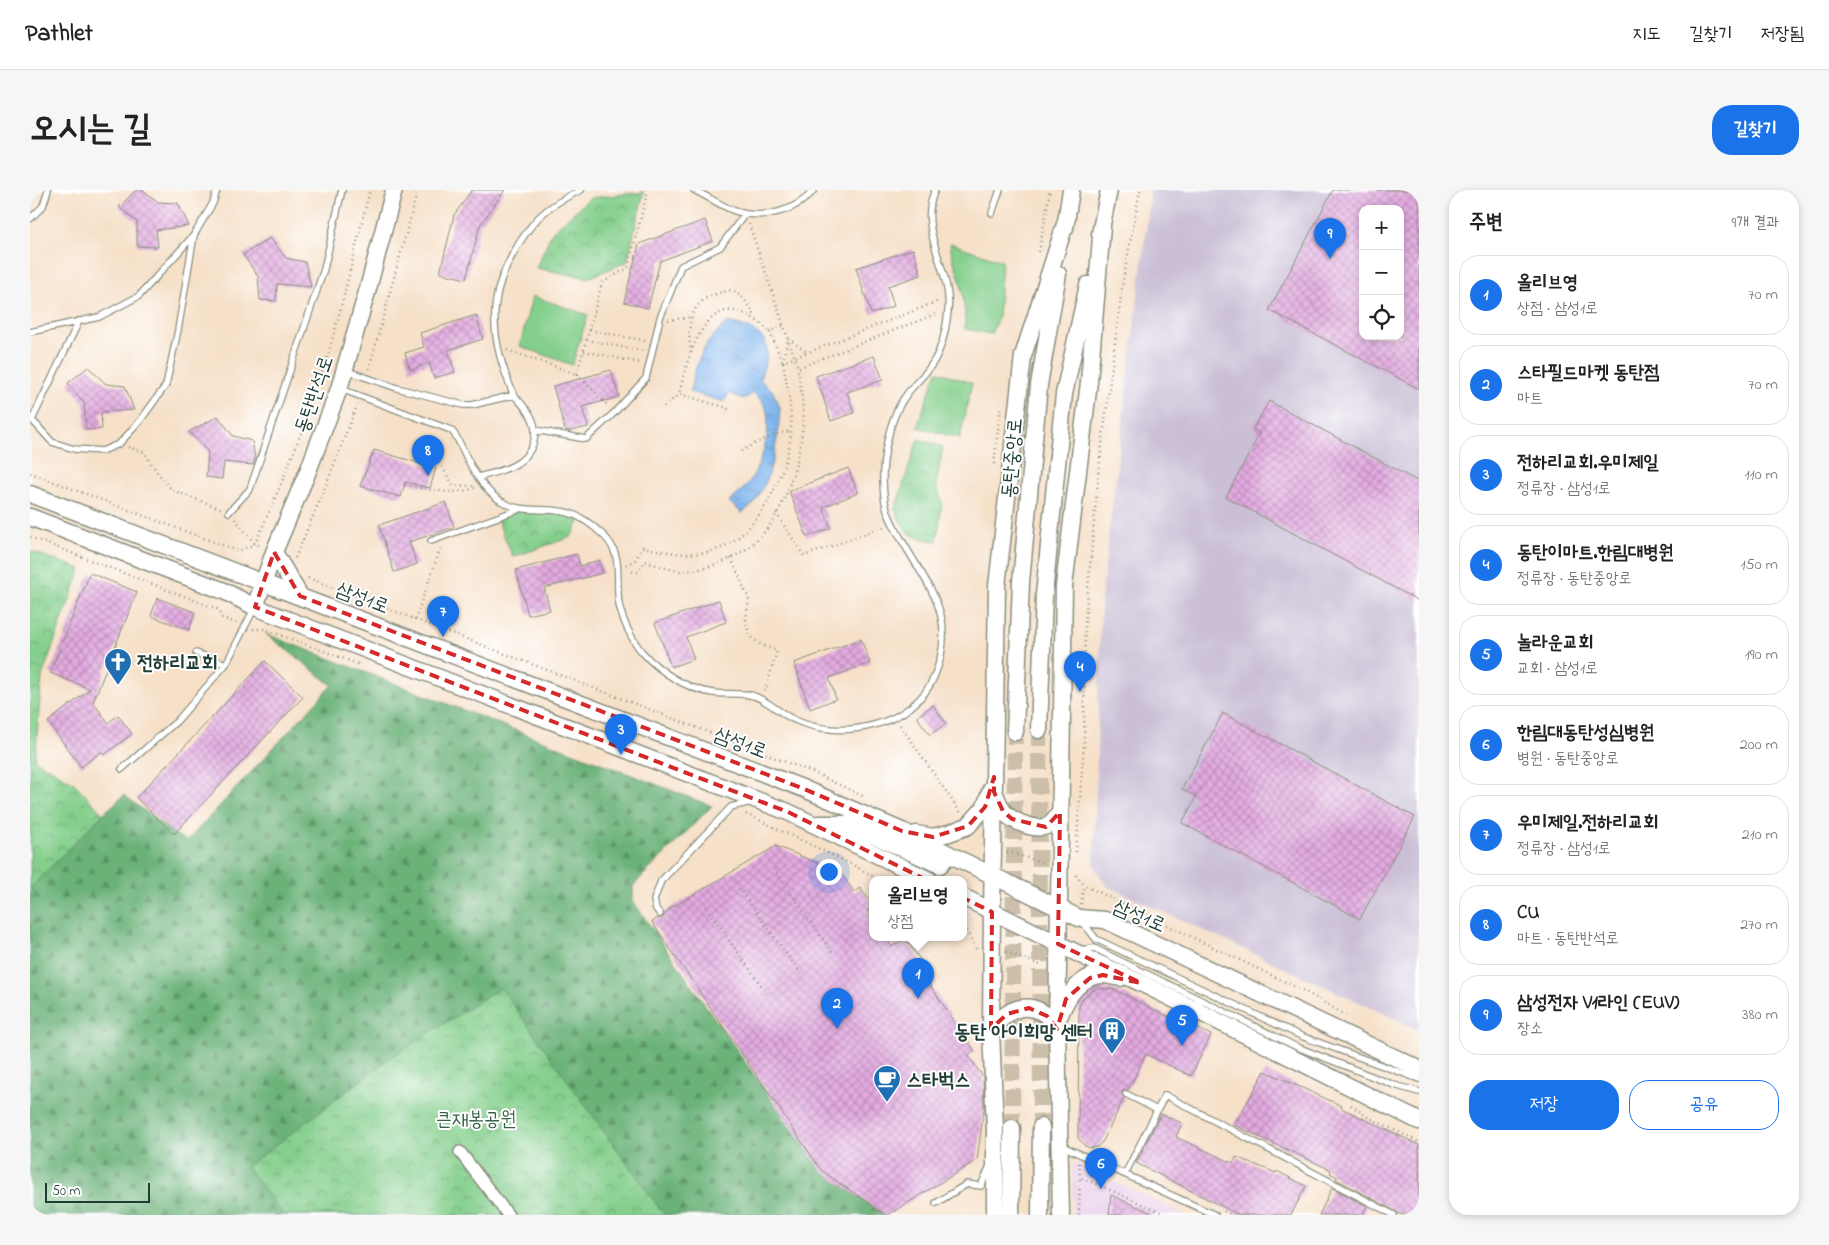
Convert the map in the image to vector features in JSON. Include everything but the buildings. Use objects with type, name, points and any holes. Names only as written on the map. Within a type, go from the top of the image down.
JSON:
[{"type":"street","name":"동탄반석로","points":[[254,607],[339,388],[394,190]]},
{"type":"street","name":"동탄중앙로","points":[[1015,732],[1021,582],[1038,395],[1071,190]]},
{"type":"street","points":[[1039,730],[1044,595],[1064,394],[1109,190]]},
{"type":"street","points":[[995,1215],[991,1029],[997,586],[1022,356],[1067,218]]},
{"type":"street","points":[[1061,1215],[1057,1029],[1064,586],[1089,382],[1102,226]]},
{"type":"street","name":"삼성1로","points":[[30,494],[802,788],[902,831],[1079,918],[1105,920],[1419,1069]]},
{"type":"street","points":[[30,517],[224,591],[254,607],[758,800],[816,824],[921,876]]},
{"type":"street","points":[[274,552],[300,596]]},
{"type":"street","points":[[994,785],[1003,811],[1012,819],[1024,824],[1046,827],[1055,820],[1060,812]]},
{"type":"street","points":[[902,831],[933,837],[949,834],[968,826],[985,807],[994,785]]},
{"type":"street","points":[[816,824],[848,824],[940,865],[944,860],[940,850]]},
{"type":"street","points":[[967,899],[1419,1121]]},
{"type":"street","points":[[1057,1029],[1066,999],[1078,986],[1090,978],[1103,975],[1141,983]]},
{"type":"street","points":[[991,1029],[1007,1014],[1017,1009],[1029,1008],[1038,1010],[1047,1016],[1057,1029]]},
{"type":"street","points":[[1040,1215],[1041,1127]]},
{"type":"street","points":[[1011,1215],[1012,1128]]},
{"type":"street","points":[[460,1152],[508,1215]]},
{"type":"lane","points":[[30,219],[43,206],[48,190]]},
{"type":"lane","points":[[30,332],[99,317],[139,296],[194,235],[213,204],[216,190]]},
{"type":"lane","points":[[229,512],[250,489],[324,269],[342,190]]},
{"type":"lane","points":[[478,477],[516,465],[527,456],[534,442],[535,430],[532,417],[525,406],[514,395],[502,362],[496,331],[496,299],[505,271],[540,216],[564,198],[581,190]]},
{"type":"lane","points":[[694,190],[734,211],[758,215],[785,210],[800,203],[814,190]]},
{"type":"lane","points":[[339,388],[451,430],[457,436],[485,488],[507,504],[520,508],[567,512],[581,518],[607,539],[613,547],[618,562],[620,610],[634,641],[660,669],[686,686],[712,693],[752,695],[796,721],[819,728],[850,729],[875,724],[895,717],[916,700],[933,679],[942,651],[942,620],[935,596],[893,524],[885,505],[884,492],[890,427],[897,409],[907,393],[932,365],[942,345],[949,309],[949,297],[933,239],[930,217],[935,190]]},
{"type":"lane","points":[[992,213],[1000,190]]},
{"type":"lane","points":[[535,430],[586,439],[614,413],[646,378],[660,322],[681,266],[720,247],[745,214]]},
{"type":"lane","points":[[78,321],[32,420],[52,442],[74,449],[102,451],[119,444],[140,422],[166,386],[178,330],[194,235]]},
{"type":"lane","points":[[344,370],[398,388],[463,405],[472,405],[514,395]]},
{"type":"lane","points":[[431,541],[520,508]]},
{"type":"lane","points":[[122,768],[177,721],[226,664],[254,607]]},
{"type":"lane","points":[[196,653],[226,664]]},
{"type":"lane","points":[[660,914],[656,909],[654,900],[661,881],[731,807],[758,800]]},
{"type":"lane","points":[[1079,918],[1096,939],[1301,1036],[1419,1080]]},
{"type":"lane","points":[[1075,951],[1094,948],[1297,1047],[1394,1086],[1419,1092]]},
{"type":"lane","points":[[1141,983],[1197,998]]},
{"type":"lane","points":[[1126,1094],[1157,1110]]},
{"type":"lane","points":[[1125,1174],[1165,1096],[1394,1215]]},
{"type":"lane","points":[[1196,1112],[1200,1105]]},
{"type":"lane","points":[[1061,1146],[1215,1215]]},
{"type":"lane","points":[[936,1203],[967,1184],[981,1186],[995,1156]]},
{"type":"path","points":[[30,472],[238,551],[255,544],[282,483],[322,373],[370,190]]},
{"type":"path","points":[[577,374],[602,283],[628,268],[648,190]]},
{"type":"path","points":[[1038,255],[1050,190]]},
{"type":"path","points":[[1076,854],[1084,745],[1085,621],[1099,468],[1123,280],[1140,190]]},
{"type":"path","points":[[618,570],[638,572],[645,561],[681,570],[701,568],[720,564],[736,556],[761,536],[771,522],[784,498],[798,459],[803,420],[798,368],[745,214]]},
{"type":"path","points":[[691,354],[688,332],[692,317],[700,301],[718,292],[732,290],[740,295],[750,306],[757,320]]},
{"type":"path","points":[[783,362],[949,297]]},
{"type":"path","points":[[798,368],[949,309]]},
{"type":"path","points":[[618,570],[635,560],[643,547],[690,554],[715,550],[736,540],[752,523],[772,495],[786,462],[791,431],[783,362],[769,331],[746,313],[732,311],[717,314],[706,324],[697,338],[685,369],[679,394],[664,408]]},
{"type":"path","points":[[660,322],[692,317]]},
{"type":"path","points":[[769,331],[784,325]]},
{"type":"path","points":[[590,330],[654,343]]},
{"type":"path","points":[[788,338],[807,352]]},
{"type":"path","points":[[783,362],[788,338]]},
{"type":"path","points":[[587,340],[652,353]]},
{"type":"path","points":[[499,348],[577,374],[614,413]]},
{"type":"path","points":[[584,351],[649,365]]},
{"type":"path","points":[[679,394],[728,408],[726,414]]},
{"type":"path","points":[[994,464],[997,427],[1002,400]]},
{"type":"path","points":[[741,451],[778,433],[791,431]]},
{"type":"path","points":[[119,444],[144,452],[156,472],[172,490],[229,512],[255,544]]},
{"type":"path","points":[[405,485],[462,493],[478,487],[453,485],[442,467]]},
{"type":"path","points":[[776,513],[804,556],[893,524]]},
{"type":"path","points":[[416,620],[445,536]]},
{"type":"path","points":[[30,537],[217,609],[222,618]]},
{"type":"path","points":[[731,558],[749,599],[746,620],[749,635],[760,644],[777,651],[762,700]]},
{"type":"path","points":[[304,576],[812,772],[866,798]]},
{"type":"path","points":[[255,630],[264,629],[369,669]]},
{"type":"path","points":[[895,717],[962,814],[957,817]]},
{"type":"path","points":[[731,807],[872,876]]},
{"type":"path","points":[[993,848],[1075,873],[1078,880],[1084,886],[1304,991],[1349,1018]]},
{"type":"path","points":[[774,869],[834,955]]},
{"type":"path","points":[[739,888],[802,974]]},
{"type":"path","points":[[706,907],[767,994]]},
{"type":"path","points":[[971,938],[1058,972]]},
{"type":"path","points":[[1344,1101],[1368,1117],[1419,1142]]},
{"type":"path","points":[[1079,1154],[1079,1215]]},
{"type":"path","points":[[1080,1177],[1167,1215]]},
{"type":"highlighted area","points":[[274,552],[300,596],[802,788],[902,831],[933,837],[968,826],[985,807],[994,777],[994,792],[1003,811],[1012,819],[1046,827],[1060,812],[1058,944],[1141,983],[1103,975],[1090,978],[1066,999],[1057,1029],[1047,1016],[1029,1008],[1007,1014],[991,1029],[992,912],[788,812],[255,607]]},
{"type":"shaded area","points":[[1151,190],[1419,190],[1419,1030],[1107,886],[1094,866],[1101,599]]},
{"type":"shaded area","points":[[1073,1162],[1185,1215],[1072,1215]]},
{"type":"green space","points":[[644,192],[627,262],[588,278],[536,268],[552,232],[590,198]]},
{"type":"green space","points":[[950,243],[1002,261],[998,318],[991,334],[965,329],[962,293]]},
{"type":"green space","points":[[532,296],[588,315],[572,365],[520,346]]},
{"type":"green space","points":[[937,371],[972,383],[960,438],[917,427]]},
{"type":"green space","points":[[918,439],[943,447],[936,484],[942,503],[937,541],[910,534],[895,509]]},
{"type":"green space","points":[[520,509],[567,512],[581,518],[571,537],[513,557],[496,517]]},
{"type":"green space","points":[[30,551],[81,569],[42,676],[35,760],[74,783],[103,814],[30,888]]},
{"type":"green space","points":[[266,634],[712,806],[633,886],[633,901],[821,1171],[884,1215],[30,1215],[30,888],[124,795],[174,834],[187,841],[332,685]]},
{"type":"green space","name":"큰재봉공원","points":[[501,988],[664,1215],[284,1215],[247,1167],[393,1056]]},
{"type":"water","points":[[728,322],[758,333],[766,343],[767,357],[760,380],[772,390],[780,408],[773,460],[765,484],[753,504],[742,513],[729,502],[746,486],[760,460],[768,427],[766,408],[754,393],[743,399],[729,393],[724,402],[690,392],[698,361],[706,345]]},
{"type":"tunnel","points":[[1039,730],[1041,1127]]},
{"type":"tunnel","points":[[1012,1128],[1015,732]]},
{"type":"place","name":"삼성전자 V1라인 (EUV)","points":[[1330,259]]},
{"type":"place","name":"CU","points":[[428,476]]},
{"type":"place","name":"우미제일.전하리교회","points":[[443,637]]},
{"type":"place","name":"전하리교회","points":[[118,686]]},
{"type":"place","name":"동탄이마트.한림대병원","points":[[1080,692]]},
{"type":"place","name":"전하리교회.우미제일","points":[[621,755]]},
{"type":"place","name":"올리브영","points":[[918,999]]},
{"type":"place","name":"스타필드마켓 동탄점","points":[[837,1029]]},
{"type":"place","name":"놀라운교회","points":[[1182,1046]]},
{"type":"place","name":"동탄 아이희망 센터","points":[[1112,1055]]},
{"type":"place","name":"스타벅스","points":[[887,1103]]},
{"type":"place","name":"한림대동탄성심병원","points":[[1101,1189]]}]
